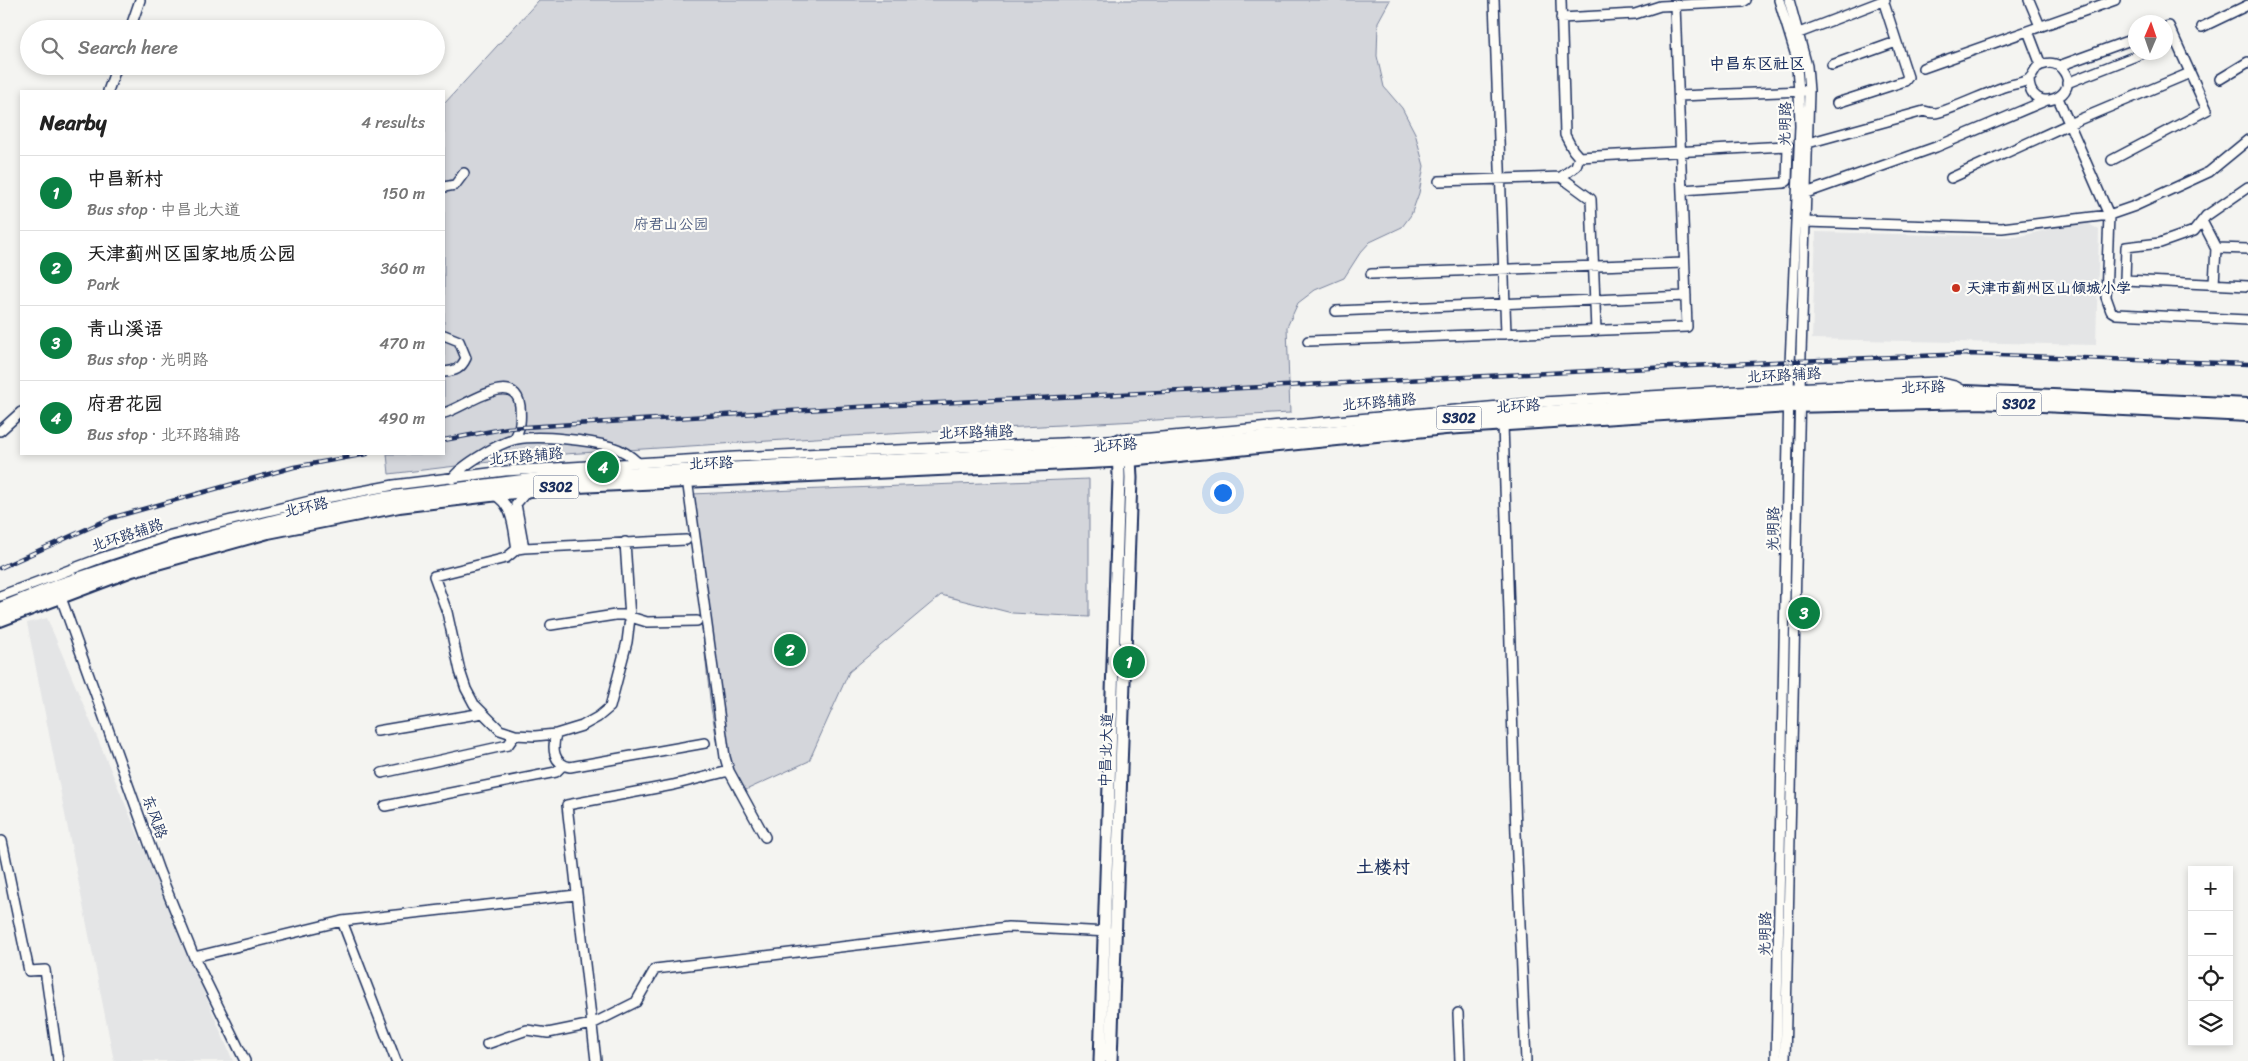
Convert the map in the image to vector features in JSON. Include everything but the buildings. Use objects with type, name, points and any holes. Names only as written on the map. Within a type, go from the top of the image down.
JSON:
[{"type":"highway","name":"北环路","points":[[0,608],[136,559],[209,537],[336,507],[447,489],[641,466],[1124,450],[1464,417],[1795,397],[1967,392],[2248,405]]},
{"type":"highway","name":"北环路","points":[[0,620],[57,586],[268,532],[359,512],[528,490],[1503,424],[1795,397],[1978,402],[2248,415]]},
{"type":"main road","name":"中昌北大道","points":[[1111,1061],[1110,932],[1124,450]]},
{"type":"main road","name":"中昌北大道","points":[[1100,1061],[1110,932]]},
{"type":"street","points":[[133,20],[140,0]]},
{"type":"street","points":[[1494,0],[1506,334]]},
{"type":"street","points":[[1561,0],[1565,135],[1579,157]]},
{"type":"street","points":[[1561,18],[1635,14],[1660,6],[1743,2],[1746,0]]},
{"type":"street","name":"光明路","points":[[1779,0],[1791,36],[1799,91],[1785,1061]]},
{"type":"street","name":"光明路","points":[[1776,1061],[1795,397],[1805,222],[1809,91],[1807,66],[1789,0]]},
{"type":"street","points":[[1799,33],[1884,0],[1908,78],[1905,81],[1837,103]]},
{"type":"street","points":[[2029,0],[2040,26]]},
{"type":"street","points":[[1923,68],[2115,0]]},
{"type":"street","points":[[1308,341],[1687,327],[1675,5]]},
{"type":"street","points":[[2202,27],[2248,5]]},
{"type":"street","points":[[2028,31],[2042,65]]},
{"type":"street","points":[[2112,160],[2207,110],[2173,35]]},
{"type":"street","points":[[2059,66],[2128,41]]},
{"type":"street","points":[[1832,65],[1896,42]]},
{"type":"street","points":[[2067,83],[2128,59]]},
{"type":"street","points":[[2220,79],[2248,62]]},
{"type":"street","points":[[1806,193],[1936,147],[2047,100],[2058,98],[2064,93],[2067,83],[2064,70],[2052,63],[2042,65],[2032,72],[2029,79],[2030,91],[2035,96],[2047,100]]},
{"type":"street","points":[[1951,178],[2069,124],[2190,73]]},
{"type":"street","points":[[108,90],[114,75]]},
{"type":"street","points":[[1808,143],[1924,111],[1937,114],[1991,91],[2029,79]]},
{"type":"street","points":[[1679,96],[1809,91]]},
{"type":"street","points":[[2058,98],[2109,215],[2106,297],[2111,311],[2116,314],[2248,320]]},
{"type":"street","points":[[1805,222],[2002,228],[2109,215],[2135,206],[2209,172],[2247,142]]},
{"type":"street","points":[[1579,157],[1788,146],[1787,181],[1784,183],[1682,190]]},
{"type":"street","points":[[1439,181],[1561,177],[1576,166],[1579,157]]},
{"type":"street","points":[[445,187],[455,185],[464,174]]},
{"type":"street","points":[[1561,177],[1591,199],[1596,330]]},
{"type":"street","points":[[2248,187],[2206,216],[2194,231],[2160,243],[2126,246],[2125,280],[2248,286]]},
{"type":"street","points":[[2202,221],[2216,248],[2214,284]]},
{"type":"street","points":[[2216,248],[2248,249]]},
{"type":"street","points":[[1370,274],[1684,263]]},
{"type":"street","points":[[1336,311],[1686,296]]},
{"type":"street","points":[[445,335],[460,340],[466,358],[462,366],[456,371],[445,372]]},
{"type":"street","points":[[445,413],[453,411],[497,389],[504,389],[515,394],[518,398],[520,428],[527,438]]},
{"type":"street","points":[[0,431],[20,413]]},
{"type":"street","points":[[1503,424],[1526,1061]]},
{"type":"street","points":[[514,439],[520,428]]},
{"type":"street","points":[[447,489],[453,477],[467,464],[514,439],[527,438],[583,442],[613,447],[624,452],[641,466]]},
{"type":"street","name":"北环路辅路","points":[[0,596],[57,586],[171,535],[356,492],[453,477],[555,467],[641,466]]},
{"type":"street","points":[[688,486],[722,740],[729,771],[764,837]]},
{"type":"street","points":[[520,548],[516,504],[528,490]]},
{"type":"street","points":[[493,494],[502,499],[507,506],[520,548]]},
{"type":"street","points":[[625,542],[630,618],[610,707],[598,717],[582,726],[556,734],[534,736],[500,730],[483,714],[466,689],[447,612],[434,576],[506,558],[520,548],[625,542],[686,540]]},
{"type":"street","name":"东风路","points":[[57,586],[160,871],[194,957],[245,1061]]},
{"type":"street","points":[[551,624],[615,615],[647,622],[697,621]]},
{"type":"street","points":[[378,731],[483,714]]},
{"type":"street","points":[[382,772],[508,745],[515,734]]},
{"type":"street","points":[[556,734],[553,744],[556,759],[562,766],[570,768],[705,743]]},
{"type":"street","points":[[385,806],[556,772],[562,766]]},
{"type":"street","points":[[596,1061],[567,805],[729,771]]},
{"type":"street","points":[[2,841],[29,971],[45,970],[58,1061]]},
{"type":"street","points":[[194,957],[342,921],[576,895]]},
{"type":"street","points":[[342,921],[396,1061]]},
{"type":"street","points":[[487,1044],[527,1030],[548,1033],[592,1024],[636,1002],[656,969],[1008,928],[1110,932]]},
{"type":"street","points":[[1458,1013],[1460,1061]]},
{"type":"shaded area","name":"天津市蓟州区山倾城小学","points":[[2084,221],[2099,230],[2096,345],[1812,339],[1816,232],[2017,237]]},
{"type":"shaded area","points":[[47,618],[233,1061],[114,1061],[27,623]]},
{"type":"green space","name":"府君山公园","points":[[539,0],[1390,0],[1378,22],[1377,56],[1384,87],[1402,108],[1415,133],[1424,166],[1419,193],[1411,215],[1402,227],[1370,242],[1360,253],[1344,278],[1315,290],[1298,303],[1287,327],[1290,413],[831,437],[549,455],[389,474],[387,455],[445,455],[445,103]]},
{"type":"green space","points":[[1089,479],[1089,617],[1012,613],[941,595],[849,672],[809,761],[735,795],[719,751],[711,708],[690,494]]},
{"type":"railway","points":[[445,440],[508,428],[857,407],[1773,362],[1968,354],[2248,364]]},
{"type":"railway","points":[[0,568],[111,518],[294,467],[361,455]]},
{"type":"place","name":"天津市蓟州区山倾城小学","points":[[1956,288]]},
{"type":"place","name":"府君花园","points":[[603,467]]},
{"type":"place","name":"青山溪语","points":[[1804,613]]},
{"type":"place","name":"天津蓟州区国家地质公园","points":[[790,650]]},
{"type":"place","name":"中昌新村","points":[[1129,662]]},
{"type":"district","name":"中昌东区社区","points":[[1757,63]]},
{"type":"district","name":"土楼村","points":[[1383,867]]}]
